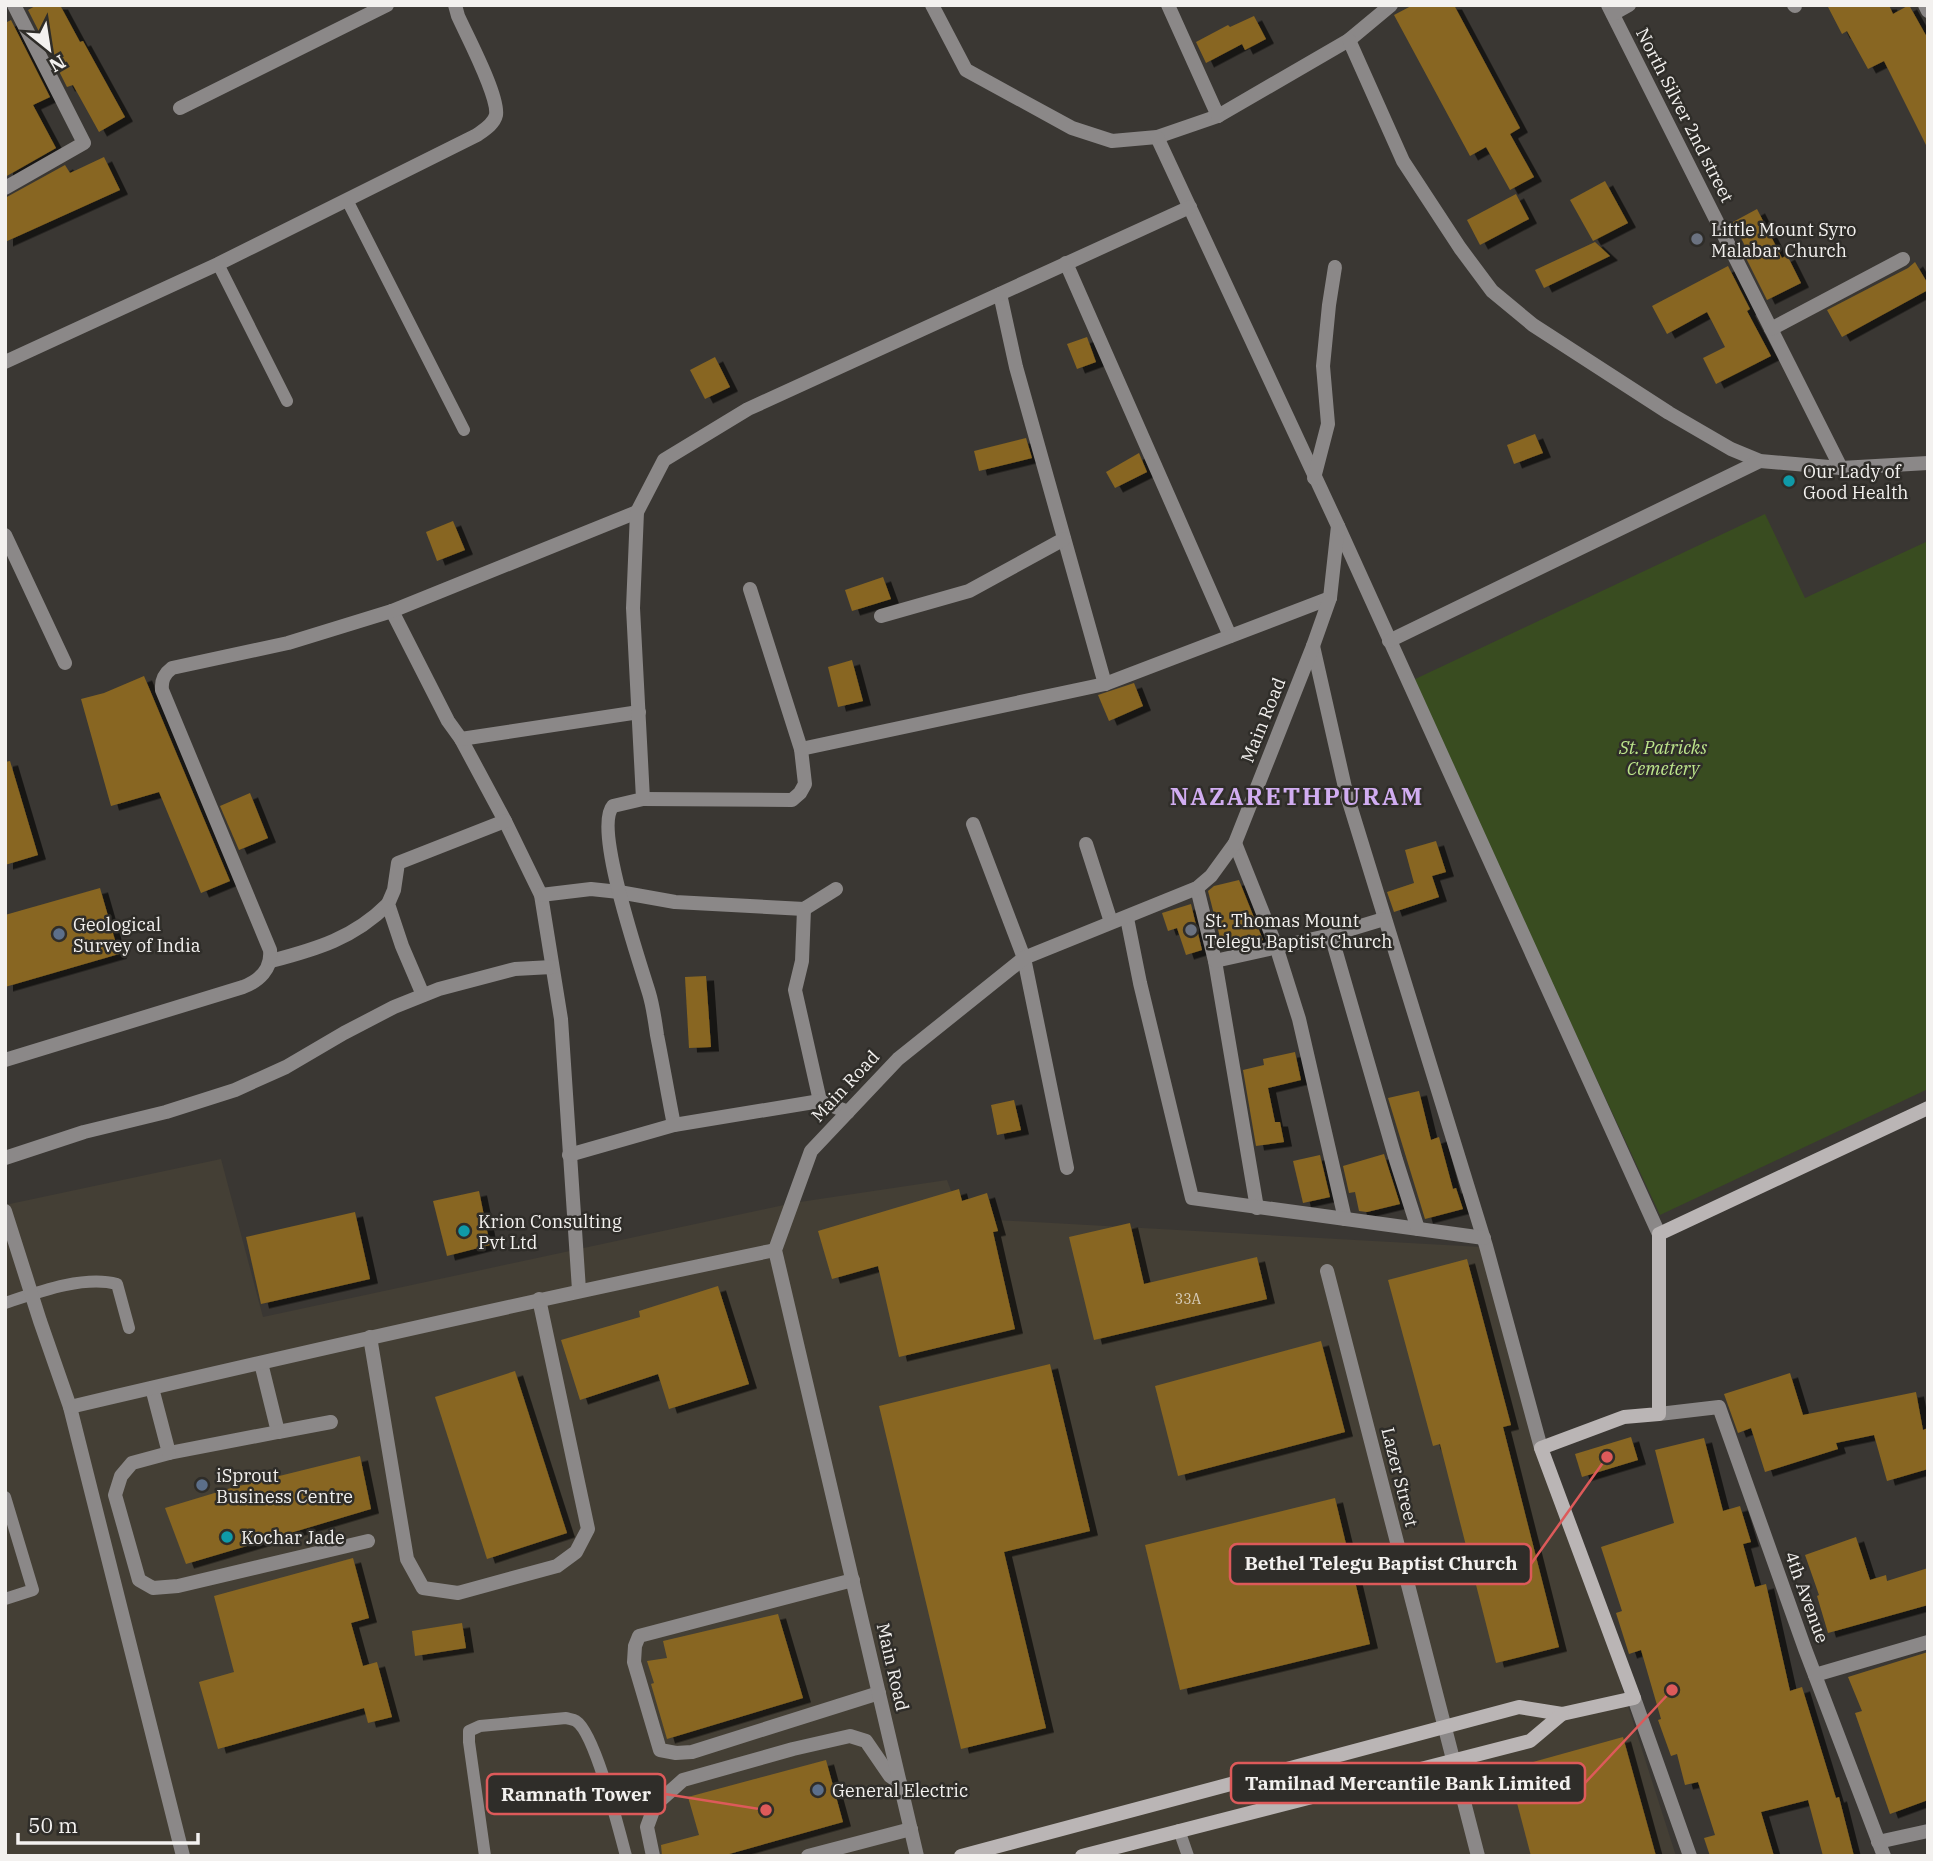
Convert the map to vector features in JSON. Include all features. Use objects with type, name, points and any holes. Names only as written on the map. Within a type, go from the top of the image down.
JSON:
[{"type":"main road","points":[[961,1856],[1519,1707],[1562,1714],[1634,1698],[1541,1448],[1624,1417],[1659,1414],[1659,1234],[1928,1108]]},
{"type":"main road","points":[[1082,1856],[1530,1741],[1562,1714]]},
{"type":"street","points":[[5,188],[84,143],[14,5]]},
{"type":"street","points":[[180,108],[387,5]]},
{"type":"street","points":[[5,362],[218,264],[477,135],[488,127],[496,115],[494,96],[458,16],[456,5]]},
{"type":"street","points":[[932,5],[966,70],[1072,128],[1112,141],[1157,137],[1218,116],[1349,40],[1388,6]]},
{"type":"street","points":[[1168,5],[1218,116]]},
{"type":"street","points":[[1611,9],[1629,5]]},
{"type":"street","points":[[1924,5],[1928,11]]},
{"type":"street","name":"North Silver 2nd street","points":[[1611,9],[1841,468]]},
{"type":"street","points":[[1349,40],[1403,161],[1460,248],[1492,290],[1533,326],[1669,413],[1731,449],[1760,461],[1841,468],[1928,463]]},
{"type":"street","points":[[1157,137],[1338,526],[1659,1234]]},
{"type":"street","points":[[643,799],[633,608],[637,512],[664,460],[748,410],[1190,207]]},
{"type":"street","points":[[1771,329],[1903,259]]},
{"type":"street","points":[[1066,263],[1230,636]]},
{"type":"street","points":[[1314,478],[1328,424],[1322,366],[1335,267]]},
{"type":"street","points":[[1000,294],[1016,367],[1105,684]]},
{"type":"street","points":[[1389,641],[1760,461]]},
{"type":"street","points":[[5,1060],[243,988],[257,982],[271,961],[270,950],[162,690],[161,682],[165,673],[172,668],[288,643],[392,611],[637,512]]},
{"type":"street","name":"Main Road","points":[[917,1856],[775,1250],[811,1151],[898,1059],[1024,958],[1197,888],[1211,876],[1236,842],[1313,646],[1330,598],[1338,526]]},
{"type":"street","points":[[5,535],[65,663]]},
{"type":"street","points":[[881,616],[969,591],[1064,539]]},
{"type":"street","points":[[674,1125],[649,993],[628,928],[608,840],[608,813],[613,806],[643,799],[792,800],[800,793],[805,784],[801,748],[750,589]]},
{"type":"street","points":[[801,748],[1105,684],[1330,598]]},
{"type":"street","points":[[392,611],[448,721],[461,739],[505,821],[541,895],[561,1019],[579,1290]]},
{"type":"street","points":[[1313,646],[1346,792],[1484,1238],[1541,1448]]},
{"type":"street","points":[[461,739],[639,712]]},
{"type":"street","points":[[271,961],[334,942],[373,919],[388,904],[394,890],[397,863],[505,821]]},
{"type":"street","points":[[972,824],[1024,958],[1066,1168]]},
{"type":"street","points":[[1236,842],[1276,946],[1299,1019],[1345,1219]]},
{"type":"street","points":[[1086,844],[1111,922]]},
{"type":"street","points":[[1197,888],[1215,961],[1256,1208]]},
{"type":"street","points":[[541,895],[591,889],[675,902],[804,909],[836,889]]},
{"type":"street","points":[[388,904],[423,995]]},
{"type":"street","points":[[804,909],[801,970],[797,975],[794,990],[820,1101]]},
{"type":"street","points":[[1127,918],[1192,1198],[1484,1238]]},
{"type":"street","points":[[1215,961],[1331,935],[1384,919]]},
{"type":"street","points":[[1331,935],[1418,1228]]},
{"type":"street","points":[[5,1158],[83,1132],[166,1112],[234,1090],[286,1068],[394,1007],[439,989],[515,969],[552,967]]},
{"type":"street","points":[[569,1155],[674,1125],[820,1101],[848,1112]]},
{"type":"street","points":[[5,1211],[70,1407],[183,1856]]},
{"type":"street","points":[[70,1407],[538,1299],[775,1250]]},
{"type":"street","name":"Lazer Street","points":[[1327,1271],[1478,1856]]},
{"type":"street","points":[[370,1337],[407,1559],[423,1588],[458,1593],[557,1566],[576,1552],[588,1530],[538,1299]]},
{"type":"street","points":[[261,1363],[278,1432]]},
{"type":"street","points":[[152,1388],[169,1453]]},
{"type":"street","name":"4th Avenue","points":[[1659,1414],[1719,1407],[1881,1849]]},
{"type":"street","points":[[331,1422],[169,1453],[132,1463],[121,1476],[115,1495],[139,1580],[153,1588],[178,1586],[368,1541]]},
{"type":"street","points":[[853,1580],[639,1636],[634,1662],[660,1750],[676,1753],[692,1752],[879,1693]]},
{"type":"street","points":[[1815,1675],[1928,1642]]},
{"type":"street","points":[[1634,1698],[1690,1856]]},
{"type":"street","points":[[653,1856],[647,1827],[655,1805],[683,1780],[850,1736],[866,1741],[890,1776],[900,1783]]},
{"type":"street","points":[[808,1856],[911,1829]]},
{"type":"street","points":[[1881,1849],[1928,1831]]},
{"type":"lane","points":[[347,200],[464,430]]},
{"type":"lane","points":[[218,264],[287,401]]},
{"type":"lane","points":[[5,1303],[31,1294],[86,1282],[104,1281],[117,1284],[129,1328]]},
{"type":"lane","points":[[5,1497],[33,1590],[5,1599]]},
{"type":"lane","points":[[485,1856],[469,1731],[480,1726],[566,1718],[577,1721],[588,1737],[603,1774],[626,1856]]},
{"type":"lane","points":[[1179,1830],[1188,1856]]},
{"type":"shaded area","points":[[221,1159],[263,1317],[793,1203],[947,1180],[961,1218],[1481,1247],[1676,1856],[5,1856],[5,1205]]},
{"type":"green space","name":"St. Patricks Cemetery","points":[[1765,514],[1805,598],[1928,541],[1928,1089],[1660,1215],[1411,681]]},
{"type":"building","points":[[37,5],[60,5],[125,117],[99,132],[73,85],[67,87],[28,10]]},
{"type":"building","points":[[1413,5],[1454,5],[1520,128],[1510,134],[1534,177],[1510,190],[1486,147],[1470,156],[1394,15]]},
{"type":"building","points":[[1827,5],[1889,5],[1893,14],[1909,5],[1928,39],[1928,149],[1884,61],[1868,69],[1847,31],[1842,34]]},
{"type":"building","points":[[1254,16],[1266,39],[1245,50],[1242,44],[1206,63],[1196,42],[1228,25],[1230,27]]},
{"type":"building","points":[[11,20],[50,97],[33,105],[56,148],[5,177],[5,23]]},
{"type":"building","points":[[104,157],[120,190],[5,242],[5,198],[65,165],[70,173]]},
{"type":"building","points":[[1605,181],[1628,223],[1593,241],[1570,200]]},
{"type":"building","points":[[1516,194],[1529,219],[1480,245],[1467,220]]},
{"type":"building","points":[[1757,209],[1782,258],[1787,255],[1801,283],[1767,300],[1745,256],[1749,254],[1733,222]]},
{"type":"building","points":[[1595,242],[1610,256],[1544,288],[1535,270]]},
{"type":"building","points":[[1915,262],[1928,284],[1928,290],[1842,337],[1827,310]]},
{"type":"building","points":[[1728,266],[1750,309],[1747,311],[1771,356],[1716,384],[1703,358],[1725,347],[1707,312],[1667,334],[1652,306]]},
{"type":"building","points":[[1087,337],[1096,362],[1077,369],[1067,344]]},
{"type":"building","points":[[715,357],[730,387],[705,399],[690,370]]},
{"type":"building","points":[[1535,434],[1543,453],[1514,464],[1507,445]]},
{"type":"building","points":[[1026,438],[1032,458],[979,471],[974,451]]},
{"type":"building","points":[[1139,453],[1147,472],[1115,488],[1106,472]]},
{"type":"building","points":[[453,521],[465,550],[437,561],[426,532]]},
{"type":"building","points":[[883,577],[891,599],[852,611],[845,590]]},
{"type":"building","points":[[852,660],[863,701],[838,707],[828,667]]},
{"type":"building","points":[[144,676],[230,881],[201,893],[159,792],[111,806],[81,699],[104,693]]},
{"type":"building","points":[[1134,683],[1143,706],[1109,721],[1098,695]]},
{"type":"building","points":[[10,761],[38,855],[5,865],[5,762]]},
{"type":"building","points":[[250,793],[268,838],[239,850],[220,806]]},
{"type":"building","points":[[1436,841],[1446,872],[1432,876],[1439,897],[1394,912],[1387,892],[1414,883],[1405,850]]},
{"type":"building","points":[[1239,880],[1263,940],[1223,949],[1208,891],[1214,886]]},
{"type":"building","name":"Geological Survey of India","points":[[100,888],[119,954],[5,987],[5,915]]},
{"type":"building","name":"St. Thomas Mount Telegu Baptist Church","points":[[1191,904],[1202,950],[1186,955],[1177,928],[1168,931],[1162,913]]},
{"type":"building","points":[[706,976],[711,1047],[689,1048],[685,977]]},
{"type":"building","points":[[1295,1052],[1301,1080],[1268,1088],[1275,1122],[1280,1122],[1284,1142],[1256,1146],[1243,1070],[1264,1065],[1263,1059]]},
{"type":"building","points":[[1419,1091],[1431,1140],[1439,1137],[1453,1189],[1456,1188],[1463,1209],[1425,1219],[1388,1098]]},
{"type":"building","points":[[1014,1100],[1021,1130],[997,1135],[991,1105]]},
{"type":"building","points":[[1384,1154],[1400,1204],[1367,1212],[1359,1211],[1355,1192],[1349,1193],[1343,1166]]},
{"type":"building","points":[[1320,1155],[1330,1197],[1303,1203],[1293,1161]]},
{"type":"building","points":[[959,1189],[962,1201],[987,1193],[998,1231],[993,1232],[1015,1329],[899,1357],[878,1266],[832,1279],[818,1231]]},
{"type":"building","name":"Krion Consulting Pvt Ltd","points":[[479,1191],[490,1245],[447,1256],[433,1201]]},
{"type":"building","points":[[355,1212],[370,1279],[261,1304],[246,1237]]},
{"type":"building","points":[[1130,1223],[1144,1284],[1257,1257],[1267,1299],[1094,1340],[1069,1237]]},
{"type":"building","points":[[1467,1259],[1511,1425],[1503,1427],[1559,1647],[1496,1663],[1440,1444],[1433,1446],[1388,1280]]},
{"type":"building","points":[[718,1286],[749,1384],[669,1409],[658,1374],[580,1400],[561,1340],[640,1317],[639,1311]]},
{"type":"building","points":[[1321,1341],[1345,1432],[1178,1476],[1155,1386]]},
{"type":"building","points":[[1050,1364],[1090,1531],[1004,1552],[1046,1728],[961,1749],[879,1406]]},
{"type":"building","points":[[515,1371],[567,1533],[487,1559],[435,1397]]},
{"type":"building","points":[[1790,1373],[1803,1415],[1916,1392],[1923,1430],[1928,1428],[1928,1469],[1887,1481],[1874,1435],[1836,1443],[1838,1449],[1765,1472],[1751,1428],[1738,1433],[1724,1394]]},
{"type":"building","points":[[1631,1437],[1638,1460],[1582,1477],[1575,1454]]},
{"type":"building","points":[[1704,1438],[1723,1511],[1740,1506],[1751,1542],[1743,1544],[1755,1587],[1766,1584],[1790,1691],[1802,1687],[1836,1798],[1839,1797],[1854,1856],[1823,1856],[1808,1800],[1761,1812],[1774,1856],[1710,1856],[1704,1838],[1715,1835],[1698,1782],[1685,1785],[1677,1754],[1671,1756],[1658,1720],[1661,1719],[1641,1650],[1629,1654],[1616,1613],[1622,1611],[1601,1547],[1674,1523],[1655,1450]]},
{"type":"building","name":"Kochar Jade","points":[[360,1456],[371,1509],[186,1564],[165,1508],[231,1488]]},
{"type":"building","points":[[1335,1498],[1370,1644],[1180,1690],[1145,1545]]},
{"type":"building","points":[[1856,1537],[1870,1580],[1886,1575],[1887,1581],[1928,1568],[1928,1605],[1828,1633],[1817,1596],[1819,1595],[1805,1555]]},
{"type":"building","points":[[353,1558],[369,1618],[351,1623],[363,1666],[377,1662],[392,1717],[368,1723],[364,1708],[218,1749],[199,1682],[234,1672],[214,1596]]},
{"type":"building","points":[[778,1614],[803,1698],[667,1739],[647,1661],[667,1658],[663,1641]]},
{"type":"building","points":[[462,1623],[466,1648],[415,1656],[412,1631]]},
{"type":"building","points":[[1928,1652],[1928,1800],[1890,1814],[1855,1713],[1862,1711],[1848,1677]]},
{"type":"building","points":[[1623,1737],[1656,1856],[1531,1856],[1508,1769]]},
{"type":"building","points":[[826,1760],[843,1822],[722,1856],[662,1856],[661,1845],[699,1835],[688,1797]]},
{"type":"place","name":"Little Mount Syro Malabar Church","points":[[1697,239]]},
{"type":"place","name":"Our Lady of Good Health","points":[[1789,481]]},
{"type":"place","name":"St. Thomas Mount Telegu Baptist Church","points":[[1191,930]]},
{"type":"place","name":"Geological Survey of India","points":[[59,934]]},
{"type":"place","name":"Krion Consulting Pvt Ltd","points":[[464,1231]]},
{"type":"place","name":"Bethel Telegu Baptist Church","points":[[1607,1457]]},
{"type":"place","name":"iSprout Business Centre","points":[[202,1485]]},
{"type":"place","name":"Kochar Jade","points":[[227,1537]]},
{"type":"place","name":"Tamilnad Mercantile Bank Limited","points":[[1672,1690]]},
{"type":"place","name":"General Electric","points":[[818,1790]]},
{"type":"place","name":"Ramnath Tower","points":[[766,1810]]},
{"type":"district","name":"NAZARETHPURAM","points":[[1297,796]]}]
